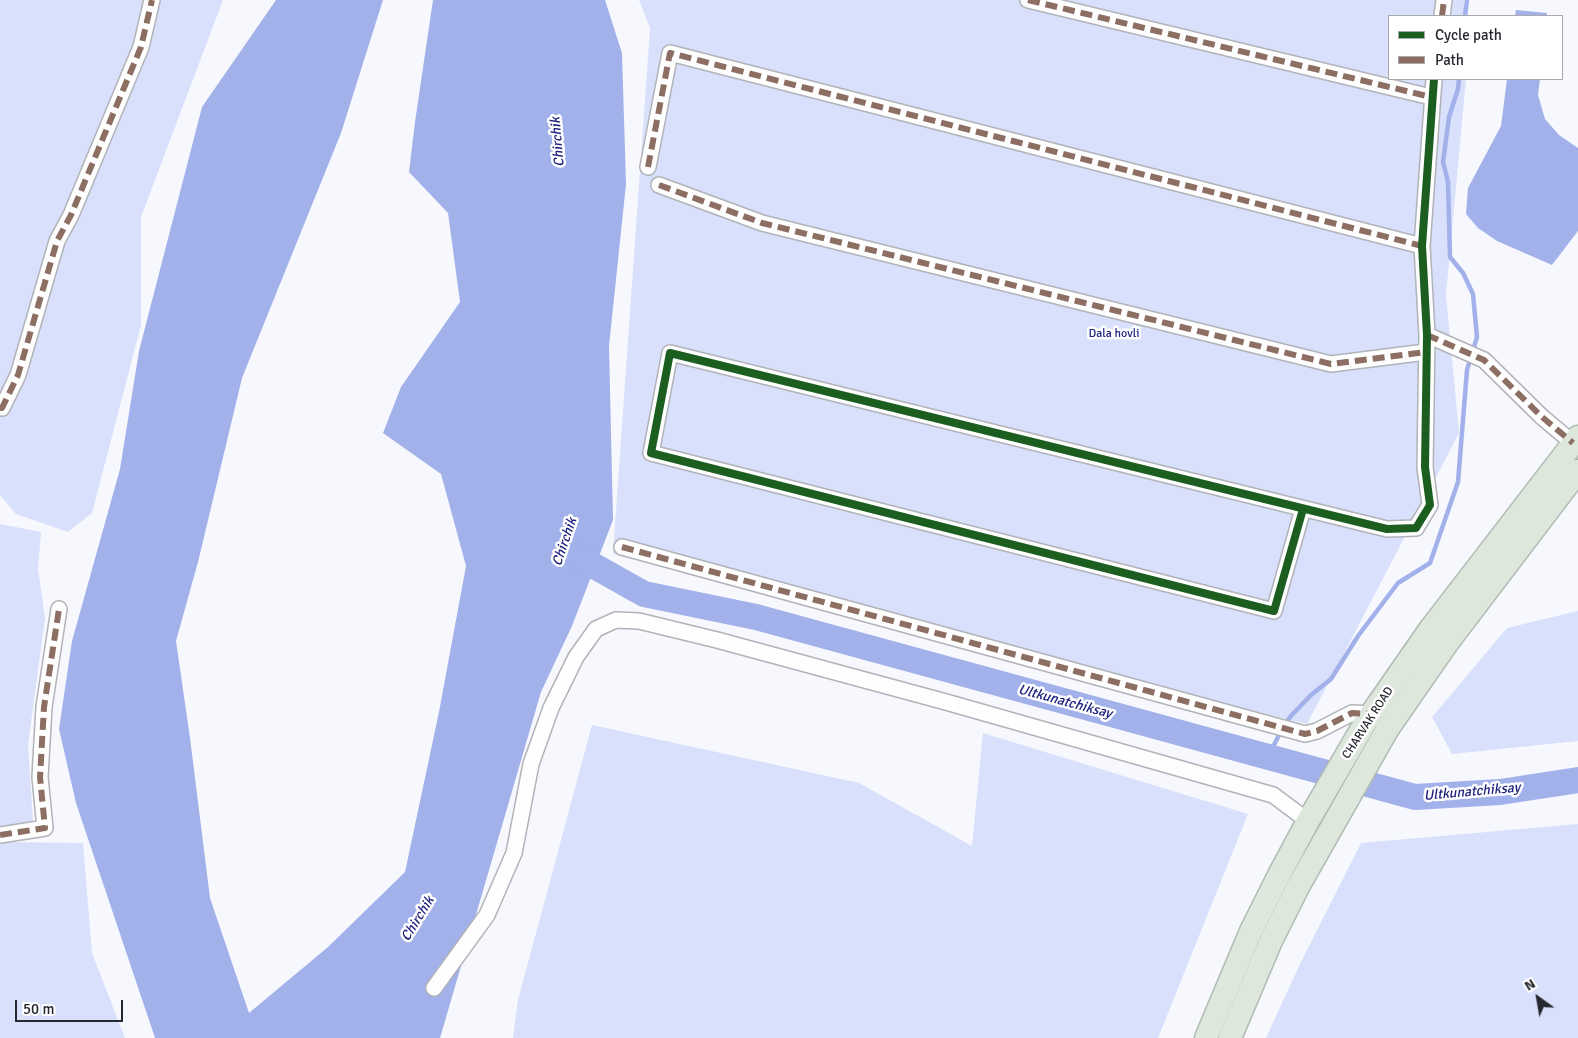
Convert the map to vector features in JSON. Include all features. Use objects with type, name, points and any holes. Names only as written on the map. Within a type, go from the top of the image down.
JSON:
[{"type":"highway","name":"CHARVAK ROAD","points":[[1206,1038],[1251,930],[1308,821],[1368,719],[1431,628],[1576,440]]},
{"type":"highway","name":"CHARVAK ROAD","points":[[1230,1038],[1271,941],[1329,830],[1387,730],[1448,642],[1578,471]]},
{"type":"street","points":[[0,408],[2,408],[18,375],[57,241],[71,215],[141,48],[152,0]]},
{"type":"street","points":[[1028,0],[1063,4],[1431,97]]},
{"type":"street","points":[[1442,15],[1444,0]]},
{"type":"street","points":[[648,167],[670,53],[1422,246]]},
{"type":"street","points":[[1303,509],[1274,611],[651,453],[670,353],[1388,529],[1416,528],[1430,505],[1424,467],[1426,335],[1422,246],[1431,97],[1434,80]]},
{"type":"street","points":[[659,186],[762,223],[1331,364],[1426,352]]},
{"type":"street","points":[[1426,335],[1484,360],[1542,417],[1576,440]]},
{"type":"street","points":[[622,547],[1305,734],[1317,731],[1358,712],[1368,719]]},
{"type":"street","points":[[0,835],[45,828],[40,776],[44,707],[59,609]]},
{"type":"street","points":[[434,988],[487,915],[514,853],[531,764],[555,699],[576,657],[596,629],[616,620],[639,621],[717,640],[946,702],[1264,792],[1273,795],[1308,821]]},
{"type":"green space","points":[[0,0],[223,0],[141,217],[141,325],[92,513],[68,532],[16,514],[0,495]]},
{"type":"green space","name":"Dala hovli","points":[[639,0],[1464,0],[1465,15],[1388,15],[1388,80],[1466,80],[1446,295],[1459,433],[1307,724],[613,554],[650,28]]},
{"type":"green space","points":[[0,524],[41,532],[38,569],[45,618],[28,745],[33,822],[0,828]]},
{"type":"green space","points":[[1578,611],[1578,741],[1452,754],[1432,717],[1507,628]]},
{"type":"green space","points":[[592,725],[859,783],[972,846],[983,733],[1248,814],[1158,1038],[513,1038],[518,1000]]},
{"type":"green space","points":[[1578,824],[1578,1038],[1266,1038],[1300,964],[1361,843]]},
{"type":"green space","points":[[0,842],[83,843],[92,953],[125,1038],[0,1038]]},
{"type":"water","name":"Chirchik","points":[[276,0],[383,0],[341,133],[242,378],[198,562],[176,641],[210,898],[249,1013],[328,947],[405,872],[439,712],[466,566],[441,474],[383,433],[401,387],[460,302],[448,213],[409,172],[433,0],[605,0],[622,53],[626,184],[609,346],[613,520],[572,626],[541,692],[440,1038],[155,1038],[76,803],[59,729],[72,641],[120,469],[139,351],[202,107]]},
{"type":"water","points":[[1516,10],[1547,13],[1547,15],[1515,15]]},
{"type":"water","points":[[1507,80],[1540,80],[1538,95],[1545,119],[1559,135],[1578,148],[1578,231],[1552,265],[1497,241],[1478,228],[1466,214],[1468,188],[1501,126]]},
{"type":"waterway","points":[[1465,15],[1467,0]]},
{"type":"waterway","points":[[1285,725],[1311,695],[1331,679],[1358,636],[1398,583],[1430,563],[1458,482],[1467,370],[1477,337],[1473,294],[1463,273],[1450,257],[1448,182],[1443,162],[1449,117],[1459,80]]},
{"type":"waterway","name":"Ultkunatchiksay","points":[[564,549],[644,594],[756,617],[1415,797],[1500,792],[1578,780]]},
{"type":"waterway","points":[[1268,757],[1281,731]]},
{"type":"marked path","points":[[0,408],[2,408],[18,375],[57,241],[71,215],[141,47],[152,0]]},
{"type":"marked path","points":[[1028,0],[1431,97]]},
{"type":"marked path","points":[[1442,15],[1444,0]]},
{"type":"marked path","points":[[648,167],[670,53],[1422,246]]},
{"type":"marked path","points":[[659,185],[762,223],[1331,364],[1426,352]]},
{"type":"marked path","points":[[1427,335],[1484,360],[1542,417],[1573,443]]},
{"type":"marked path","points":[[622,547],[1305,734],[1317,731],[1352,713],[1371,714]]},
{"type":"marked path","points":[[0,835],[45,828],[40,777],[44,707],[59,609]]},
{"type":"cycle path","points":[[1303,509],[1274,611],[651,453],[670,353],[1387,529],[1416,528],[1430,505],[1425,467],[1427,335],[1422,246],[1434,80]]}]
